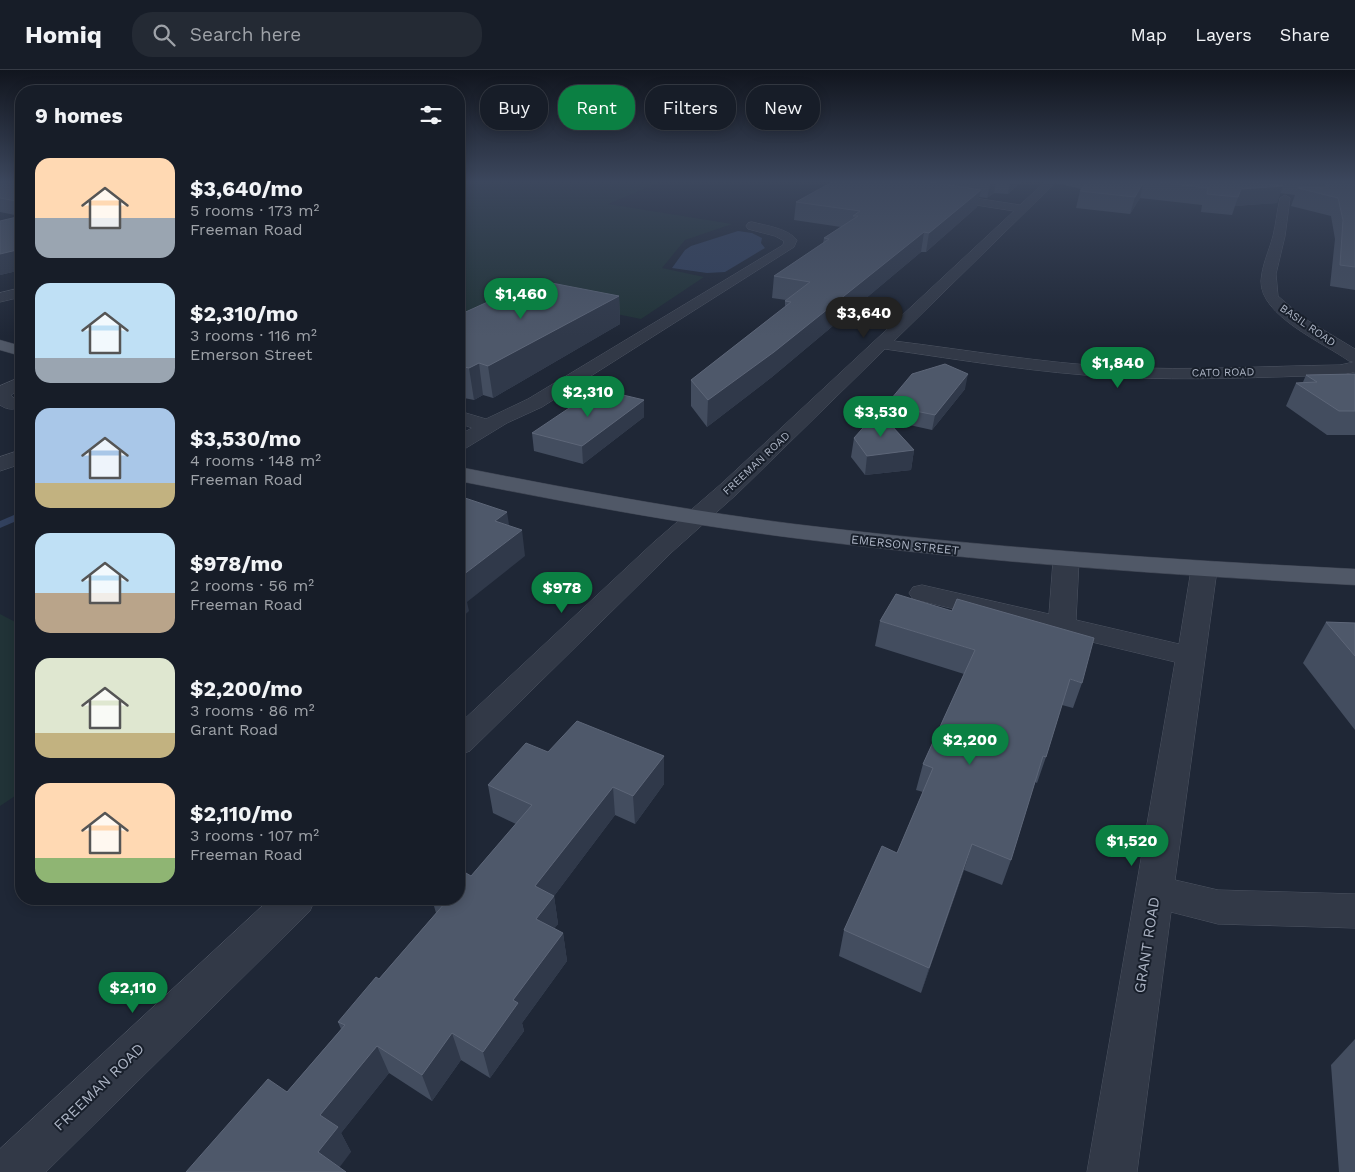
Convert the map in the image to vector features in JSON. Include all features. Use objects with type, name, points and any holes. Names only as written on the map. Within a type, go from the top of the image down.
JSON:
[{"type":"main road","points":[[0,345],[15,349]]},
{"type":"main road","name":"EMERSON STREET","points":[[465,475],[696,519],[855,540],[1066,561],[1355,577]]},
{"type":"street","points":[[465,440],[488,426],[535,403],[788,247],[791,240],[777,232]]},
{"type":"street","name":"FREEMAN ROAD","points":[[465,737],[663,547],[696,519],[999,232]]},
{"type":"street","name":"BASIL ROAD","points":[[1279,232],[1272,261],[1269,287],[1271,297],[1281,309],[1355,357]]},
{"type":"street","points":[[0,298],[15,294]]},
{"type":"street","name":"CATO ROAD","points":[[882,344],[1053,367],[1115,372],[1330,370],[1355,367]]},
{"type":"street","points":[[11,404],[3,399],[1,393],[15,385]]},
{"type":"street","points":[[465,419],[488,426]]},
{"type":"street","points":[[0,465],[15,459]]},
{"type":"street","points":[[1062,625],[1066,561]]},
{"type":"street","name":"GRANT ROAD","points":[[1112,1172],[1204,570]]},
{"type":"street","points":[[922,593],[1191,656]]},
{"type":"street","points":[[1155,892],[1218,907],[1355,911]]},
{"type":"street","name":"FREEMAN ROAD","points":[[10,1172],[290,905]]},
{"type":"shaded area","points":[[465,232],[707,232],[685,240],[662,268],[704,277],[641,319],[538,298],[465,335]]},
{"type":"shaded area","points":[[0,614],[15,622],[15,796],[0,806]]},
{"type":"water","points":[[734,232],[748,232],[762,238],[761,243],[765,248],[725,272],[707,273],[672,268],[685,250],[691,246]]},
{"type":"building","points":[[0,232],[15,232],[15,250],[0,254]]},
{"type":"building","points":[[833,232],[923,232],[774,352],[708,400],[691,380],[791,302],[785,301],[810,282],[774,276],[829,239],[824,238]]},
{"type":"building","points":[[1342,232],[1355,232],[1355,267],[1340,265]]},
{"type":"building","points":[[536,280],[619,296],[488,366],[479,363],[469,368],[465,367],[465,312]]},
{"type":"building","points":[[945,364],[968,374],[935,415],[886,405],[912,374]]},
{"type":"building","points":[[1355,374],[1355,411],[1339,411],[1296,383],[1317,382],[1306,375]]},
{"type":"building","points":[[602,390],[644,400],[582,446],[532,433],[587,396],[591,397]]},
{"type":"building","points":[[878,411],[914,450],[867,456],[854,438]]},
{"type":"building","points":[[465,498],[507,512],[495,521],[522,530],[465,573]]},
{"type":"building","points":[[896,594],[952,611],[957,599],[1094,638],[1082,683],[1070,679],[1046,757],[1043,756],[1011,860],[972,844],[929,968],[844,930],[882,846],[897,853],[933,768],[923,764],[975,650],[880,621]]},
{"type":"building","points":[[1326,622],[1355,623],[1355,656]]},
{"type":"building","points":[[577,721],[664,756],[633,796],[613,787],[535,886],[554,896],[536,919],[563,933],[513,1000],[518,1003],[483,1052],[452,1033],[422,1075],[377,1046],[320,1115],[338,1127],[318,1152],[346,1172],[186,1172],[268,1079],[287,1092],[345,1025],[338,1022],[376,977],[379,979],[443,905],[465,905],[465,872],[471,876],[532,805],[488,785],[526,743],[548,752]]},
{"type":"waterway","points":[[0,525],[15,518]]}]
